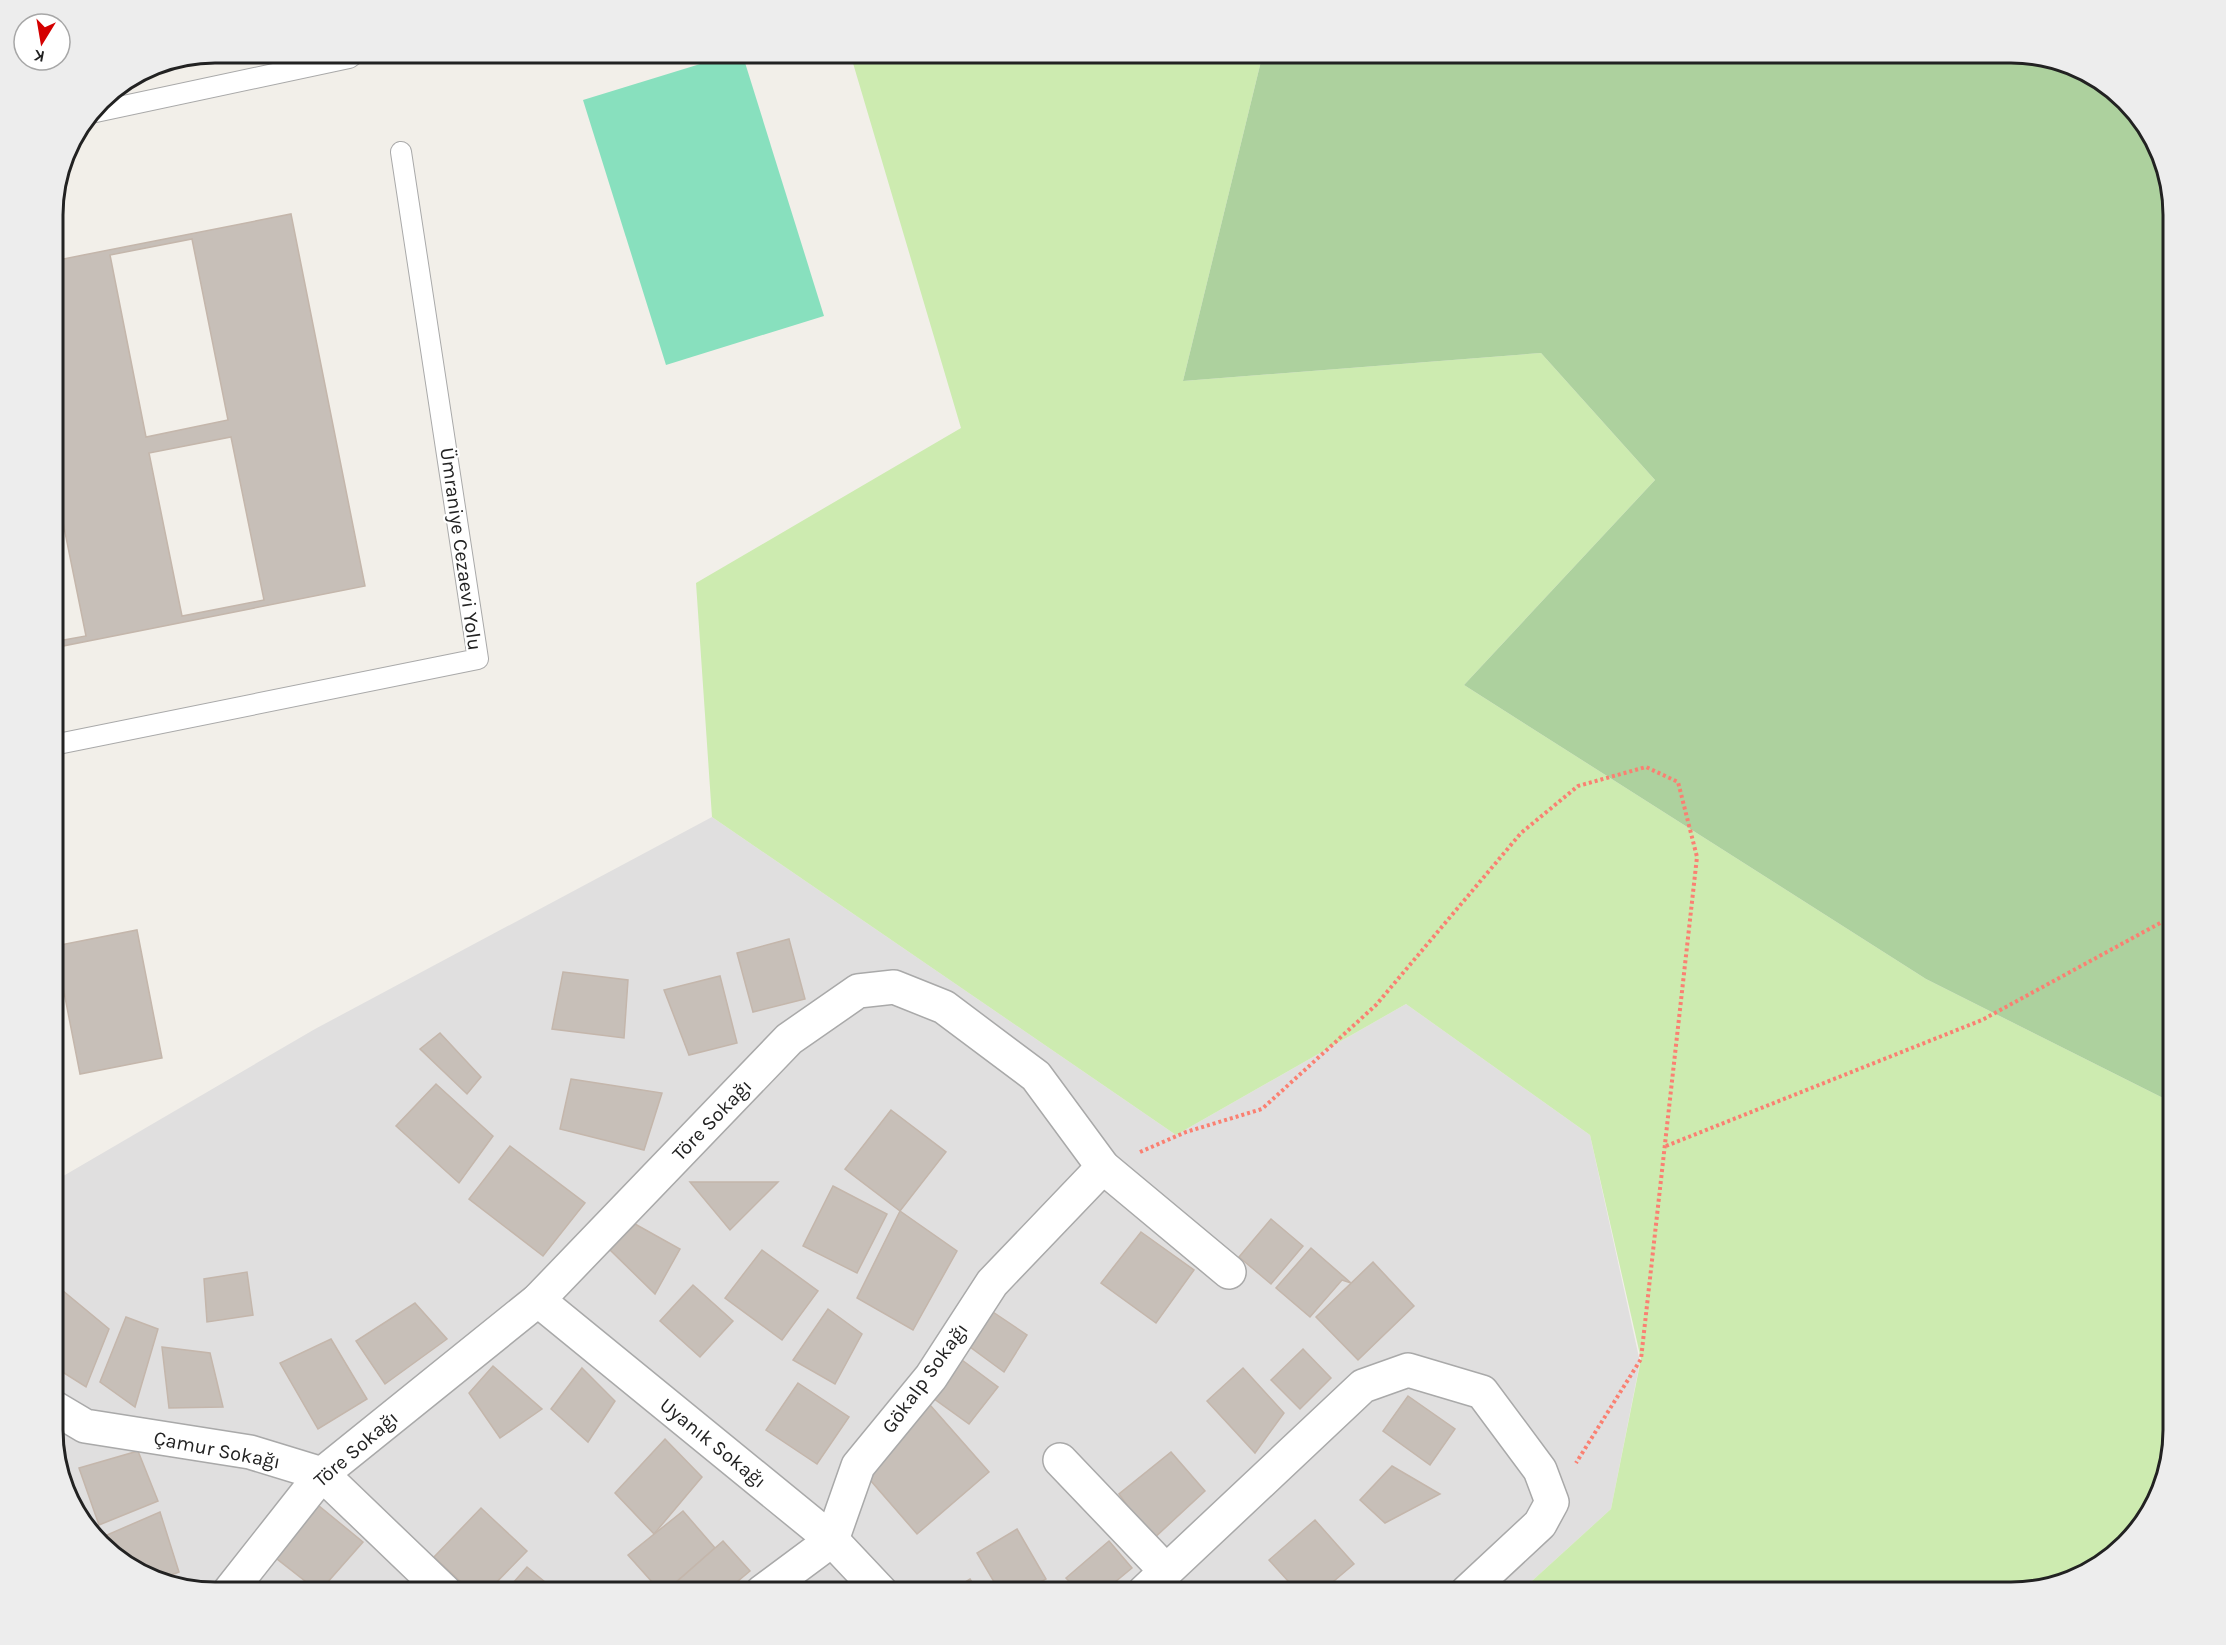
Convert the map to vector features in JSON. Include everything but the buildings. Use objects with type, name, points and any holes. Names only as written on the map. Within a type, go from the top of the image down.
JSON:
[{"type":"street","name":"Töre Sokağı","points":[[238,1582],[322,1474],[538,1300],[789,1039],[858,991],[894,987],[944,1007],[1036,1076],[1103,1167],[1229,1272]]},
{"type":"street","name":"Gökalp Sokağı","points":[[832,1540],[858,1466],[932,1377],[992,1283],[1103,1167]]},
{"type":"street","name":"Uyanık Sokağı","points":[[538,1300],[832,1540],[872,1582]]},
{"type":"street","points":[[1060,1460],[1155,1582],[1363,1386],[1408,1370],[1482,1392],[1540,1470],[1551,1502],[1540,1524],[1479,1582]]},
{"type":"street","name":"Çamur Sokağı","points":[[63,1413],[85,1426],[250,1452],[322,1474],[434,1582]]},
{"type":"street","points":[[777,1582],[832,1540]]},
{"type":"lane","points":[[104,110],[326,63]]},
{"type":"lane","name":"Ümraniye Cezaevi Yolu","points":[[63,743],[478,659],[401,152]]},
{"type":"path","points":[[1103,1167],[1186,1132],[1262,1109],[1376,1005],[1521,833],[1578,786],[1646,767],[1678,782],[1697,856],[1641,1359],[1551,1502]]},
{"type":"path","points":[[1666,1146],[1982,1020],[2163,922]]},
{"type":"shaded area","points":[[712,817],[1176,1135],[1406,1004],[1590,1135],[1640,1362],[1611,1509],[1531,1582],[205,1582],[166,1574],[139,1562],[107,1538],[83,1506],[68,1469],[63,1440],[63,1176],[315,1029]]},
{"type":"green space","points":[[703,63],[745,63],[824,316],[666,365],[583,100]]},
{"type":"green space","points":[[853,63],[1261,63],[1183,381],[1541,353],[1655,480],[1464,685],[1926,979],[2163,1098],[2163,1440],[2155,1479],[2143,1506],[2119,1538],[2087,1562],[2050,1577],[2031,1581],[1531,1582],[1611,1509],[1641,1359],[1590,1135],[1406,1004],[1176,1135],[712,817],[696,583],[961,428]]},
{"type":"green space","points":[[1261,63],[2011,63],[2031,64],[2060,71],[2087,83],[2104,94],[2132,122],[2143,139],[2158,176],[2162,195],[2163,1098],[1926,979],[1464,685],[1655,480],[1541,353],[1183,381]]}]
